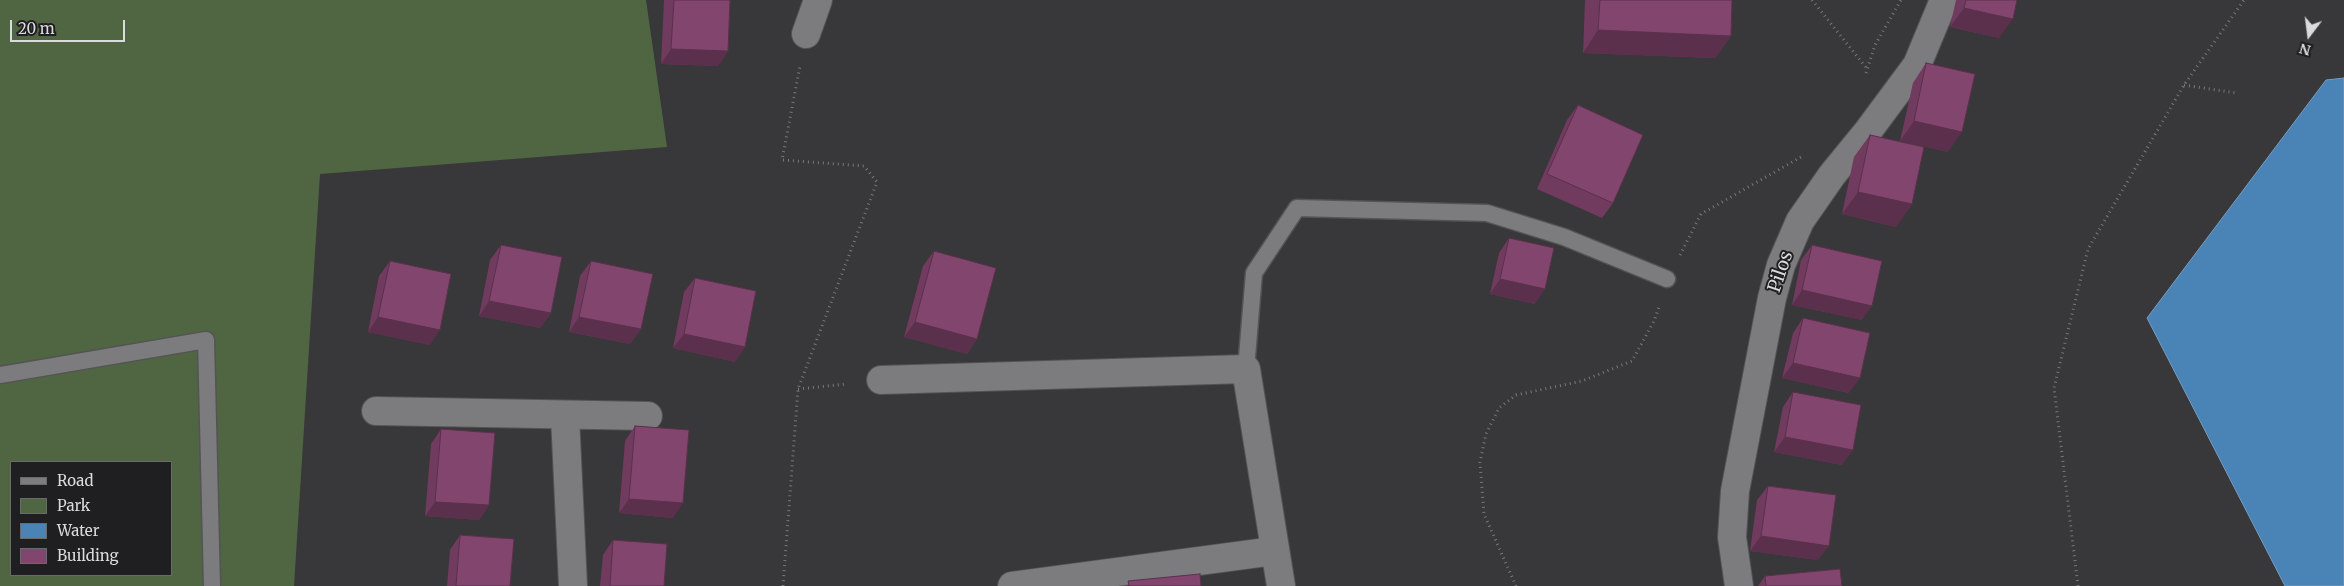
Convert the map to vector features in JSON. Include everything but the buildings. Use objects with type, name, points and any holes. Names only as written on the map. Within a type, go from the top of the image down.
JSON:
[{"type":"street","points":[[806,34],[818,0]]},
{"type":"street","name":"Pilos","points":[[1739,586],[1732,537],[1734,491],[1772,298],[1781,265],[1800,221],[1832,175],[1868,131],[1917,65],[1944,0]]},
{"type":"street","points":[[881,380],[1246,369],[1281,586]]},
{"type":"street","points":[[376,411],[565,416],[648,416]]},
{"type":"street","points":[[565,416],[573,586]]},
{"type":"street","points":[[1012,586],[1274,551]]},
{"type":"lane","points":[[1246,369],[1254,273],[1297,208],[1487,213],[1564,237],[1667,279]]},
{"type":"lane","points":[[0,375],[206,340],[212,586]]},
{"type":"path","points":[[1812,0],[1868,70],[1875,45],[1901,0]]},
{"type":"path","points":[[2078,586],[2054,388],[2088,249],[2184,85],[2244,0]]},
{"type":"path","points":[[783,586],[798,389],[877,182],[864,166],[782,160],[806,34]]},
{"type":"path","points":[[2184,85],[2236,93]]},
{"type":"path","points":[[1516,586],[1484,514],[1480,462],[1486,434],[1499,408],[1516,395],[1582,381],[1632,361],[1654,320],[1667,279],[1701,214],[1804,156]]},
{"type":"path","points":[[798,389],[881,380]]},
{"type":"green space","points":[[0,0],[646,0],[667,147],[320,174],[294,586],[0,586]]},
{"type":"water","points":[[2344,78],[2344,586],[2285,586],[2147,318],[2326,80]]}]
